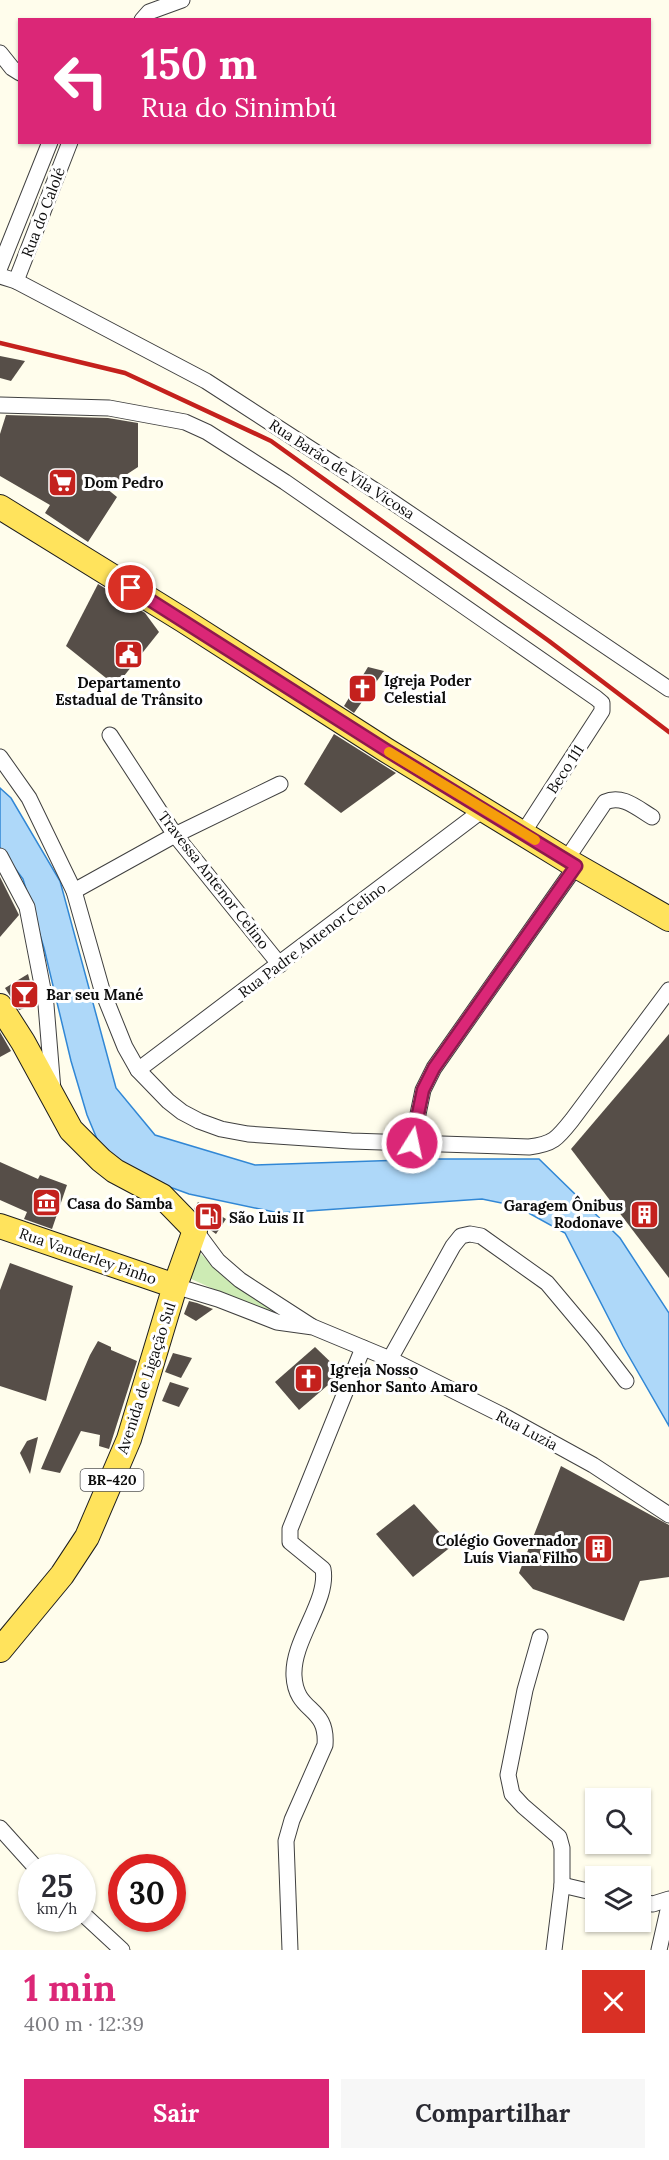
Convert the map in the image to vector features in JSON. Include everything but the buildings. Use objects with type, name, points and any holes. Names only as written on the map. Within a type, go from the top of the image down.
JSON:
[{"type":"main road","points":[[0,507],[386,750],[571,863],[669,919]]},
{"type":"main road","points":[[0,1006],[23,1042],[71,1130],[115,1171],[162,1196],[195,1230]]},
{"type":"main road","name":"Rua Vanderley Pinho","points":[[0,1226],[175,1286]]},
{"type":"main road","name":"BR-420","points":[[175,1286],[195,1230]]},
{"type":"main road","name":"Avenida de Ligação Sul","points":[[0,1650],[62,1575],[87,1537],[129,1439],[175,1286]]},
{"type":"street","points":[[147,10],[182,0]]},
{"type":"street","points":[[0,53],[18,72]]},
{"type":"street","name":"Rua do Calolé","points":[[0,267],[49,144]]},
{"type":"street","name":"Rua do Calolé","points":[[16,281],[69,144]]},
{"type":"street","name":"Rua Barão de Vila Vicosa","points":[[0,276],[16,281],[206,381],[388,499],[669,689]]},
{"type":"street","name":"Beco 111","points":[[0,405],[108,408],[185,422],[207,432],[285,482],[602,703],[602,711],[523,833]]},
{"type":"street","name":"Travessa Antenor Celino","points":[[110,735],[176,835],[280,965]]},
{"type":"street","points":[[0,757],[29,798],[74,891],[112,1018],[138,1070],[182,1112],[221,1129],[248,1134],[351,1142],[547,1145],[560,1135],[572,1120],[669,990]]},
{"type":"street","points":[[74,891],[176,835],[280,784]]},
{"type":"street","points":[[412,1143],[423,1090],[434,1068],[571,863],[605,802],[613,798],[623,799],[652,817]]},
{"type":"street","name":"Rua Padre Antenor Celino","points":[[138,1070],[484,809]]},
{"type":"street","points":[[0,856],[27,908],[46,1005],[54,1099]]},
{"type":"street","name":"Rua Luzia","points":[[195,1230],[218,1261],[240,1280],[284,1306],[313,1328]]},
{"type":"street","points":[[390,1359],[453,1246],[461,1236],[470,1234],[481,1236],[493,1243],[547,1283],[626,1381]]},
{"type":"street","name":"Rua Luzia","points":[[175,1286],[218,1299],[277,1322],[313,1328],[390,1359],[502,1415],[593,1465],[669,1515]]},
{"type":"street","points":[[291,1950],[286,1841],[296,1809],[325,1745],[326,1732],[324,1723],[298,1697],[294,1676],[296,1656],[319,1599],[325,1578],[324,1569],[290,1542],[290,1529],[363,1348]]},
{"type":"street","points":[[540,1637],[525,1690],[508,1775],[512,1794],[559,1837],[562,1848],[562,1885],[554,1950]]},
{"type":"street","points":[[0,1828],[23,1854]]},
{"type":"street","points":[[562,1885],[585,1890]]},
{"type":"street","points":[[651,1903],[657,1904],[669,1899]]},
{"type":"street","points":[[659,1950],[669,1906]]},
{"type":"street","points":[[96,1926],[122,1950]]},
{"type":"green space","points":[[197,1250],[227,1280],[281,1307],[285,1321],[189,1278]]},
{"type":"water","points":[[0,788],[11,798],[60,881],[116,1088],[155,1135],[255,1165],[433,1159],[539,1159],[620,1238],[669,1313],[669,1426],[623,1346],[565,1233],[516,1206],[482,1199],[279,1213],[189,1194],[145,1178],[100,1146],[87,1115],[71,1061],[44,948],[23,879],[0,848]]},
{"type":"railway","points":[[0,343],[125,373],[271,441],[549,641],[669,732]]},
{"type":"slow traffic","points":[[389,752],[535,840]]},
{"type":"place","name":"Dom Pedro","points":[[63,482]]},
{"type":"place","name":"Departamento Estadual de Trânsito","points":[[129,655]]},
{"type":"place","name":"Igreja Poder Celestial","points":[[363,689]]},
{"type":"place","name":"Bar seu Mané","points":[[25,994]]},
{"type":"place","name":"Casa do Samba","points":[[46,1203]]},
{"type":"place","name":"Garagem Ônibus Rodonave","points":[[644,1214]]},
{"type":"place","name":"São Luis II","points":[[208,1217]]},
{"type":"place","name":"Igreja Nosso Senhor Santo Amaro","points":[[309,1378]]},
{"type":"place","name":"Colégio Governador Luís Viana Filho","points":[[599,1549]]},
{"type":"route","points":[[131,588],[386,750],[576,866],[434,1068],[423,1090],[412,1143]]}]
